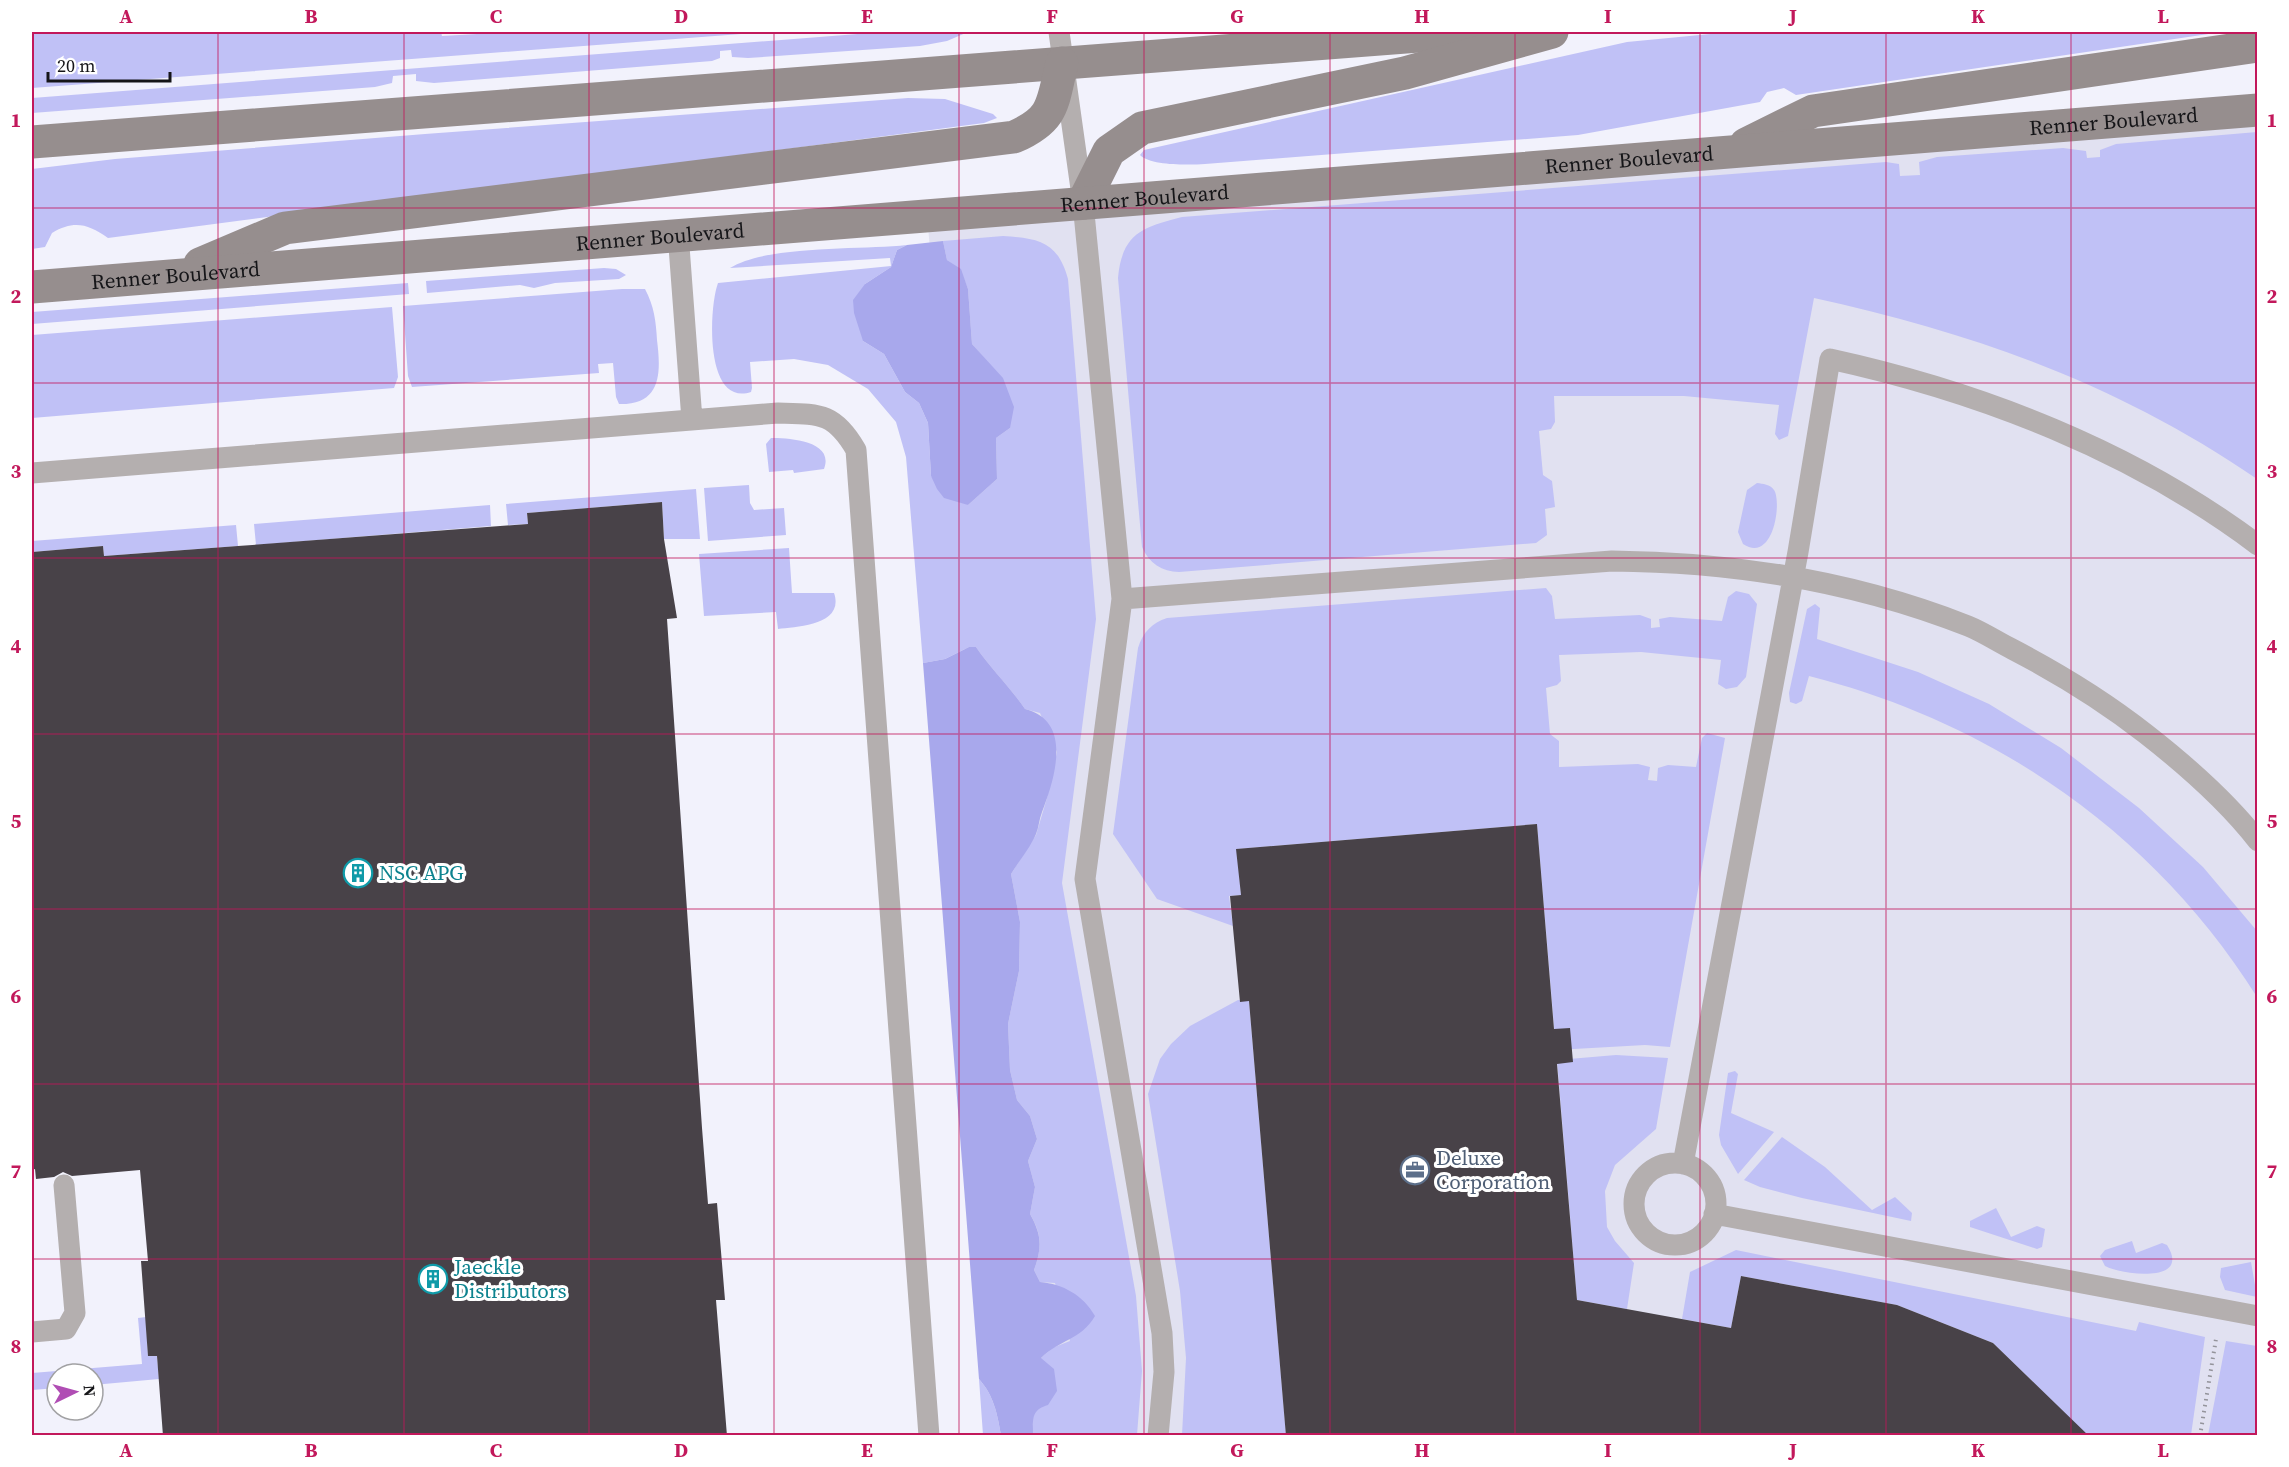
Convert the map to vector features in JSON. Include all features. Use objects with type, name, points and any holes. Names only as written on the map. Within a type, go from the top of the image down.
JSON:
[{"type":"main road","points":[[32,142],[1060,47],[1471,32]]},
{"type":"main road","points":[[1083,202],[1109,151],[1142,128],[1405,73],[1552,32]]},
{"type":"main road","points":[[1731,151],[1813,111],[2258,46]]},
{"type":"main road","points":[[173,275],[285,228],[1014,137],[1036,127],[1051,107],[1060,47]]},
{"type":"main road","name":"Renner Boulevard","points":[[32,286],[678,233],[2258,110]]},
{"type":"lane","points":[[1060,47],[1083,202],[1122,598],[1085,879],[1162,1333],[1164,1372],[1158,1436]]},
{"type":"lane","points":[[678,233],[692,420]]},
{"type":"lane","points":[[1683,1164],[1793,576],[1830,359],[1902,378],[2032,419],[2134,468],[2231,525],[2258,545]]},
{"type":"lane","points":[[32,473],[778,412],[816,413],[844,429],[856,450],[930,1436]]},
{"type":"lane","points":[[1122,598],[1612,561],[1682,562],[1793,576],[1900,603],[1970,627],[2040,664],[2104,702],[2175,757],[2236,813],[2258,841]]},
{"type":"lane","points":[[1664,1164],[1683,1164],[1702,1172],[1710,1182],[1715,1195],[1714,1214],[1706,1232],[1695,1241],[1683,1245],[1668,1245],[1644,1232],[1636,1220],[1633,1206],[1635,1192],[1641,1180],[1651,1170],[1664,1164]]},
{"type":"lane","points":[[32,1332],[66,1329],[75,1313],[64,1185]]},
{"type":"lane","points":[[1714,1214],[2258,1316]]},
{"type":"path","points":[[2200,1436],[2221,1309]]},
{"type":"shaded area","points":[[32,32],[441,32],[442,36],[483,32],[767,32],[32,88]]},
{"type":"shaded area","points":[[883,32],[968,32],[947,41],[920,46],[748,58],[732,57],[731,50],[720,51],[720,58],[712,61],[434,83],[416,81],[416,74],[393,76],[392,83],[375,87],[32,113],[32,98]]},
{"type":"shaded area","points":[[1731,32],[2222,32],[1796,95],[1784,88],[1767,92],[1760,102],[1578,135],[1198,164],[1161,163],[1145,159],[1140,155],[1144,150],[1627,42]]},
{"type":"shaded area","points":[[908,98],[945,99],[993,114],[997,118],[984,123],[108,238],[94,229],[74,225],[52,233],[45,247],[32,249],[32,169],[115,159]]},
{"type":"shaded area","points":[[2257,110],[2257,1435],[1027,1435],[970,706],[927,215]]},
{"type":"shaded area","points":[[2257,132],[2257,479],[2205,445],[2152,416],[2099,389],[2045,366],[1932,328],[1814,298],[1788,436],[1779,440],[1775,434],[1779,405],[1684,396],[1554,396],[1555,422],[1551,429],[1539,431],[1543,475],[1552,481],[1555,507],[1545,509],[1547,535],[1536,543],[1179,572],[1157,565],[1148,558],[1142,547],[1118,278],[1124,251],[1130,242],[1137,234],[1156,224],[1182,217],[1886,162],[1899,164],[1900,176],[1920,175],[1919,162],[1937,157],[2063,148],[2086,151],[2087,158],[2100,157],[2100,150],[2116,144]]},
{"type":"shaded area","points":[[1003,236],[1027,238],[1045,244],[1059,257],[1068,279],[1096,619],[1062,883],[1136,1296],[1142,1371],[1137,1435],[1033,1435],[1032,1416],[1038,1408],[1041,1358],[1052,1348],[1070,1341],[1055,1283],[1040,1282],[1034,1270],[1040,1241],[1030,1214],[1035,1187],[1028,1161],[1037,1139],[1030,1116],[1017,1100],[1010,1070],[1008,1024],[1019,971],[1020,922],[1011,874],[1036,835],[1057,752],[1040,713],[1025,709],[976,647],[969,647],[945,659],[923,663],[906,457],[896,422],[868,389],[828,365],[794,359],[750,362],[751,392],[736,393],[725,385],[718,370],[714,352],[713,312],[718,283],[891,266],[890,258],[730,268],[766,255],[907,245],[897,250],[891,267],[865,284],[863,341],[884,354],[905,392],[919,403],[928,423],[931,476],[968,505],[997,479],[996,438],[1010,428],[986,360],[972,344],[968,289],[960,269],[947,260],[943,241]]},
{"type":"shaded area","points":[[943,241],[947,260],[961,269],[968,289],[972,344],[1003,378],[1014,407],[1010,428],[996,438],[997,479],[968,505],[944,498],[937,489],[931,476],[928,423],[919,403],[905,392],[884,354],[863,341],[854,313],[853,300],[865,284],[891,267],[897,250],[907,245]]},
{"type":"shaded area","points":[[616,269],[626,275],[619,279],[555,283],[534,288],[520,285],[427,293],[426,281]]},
{"type":"shaded area","points":[[408,283],[409,294],[32,324],[32,312]]},
{"type":"shaded area","points":[[645,289],[654,314],[658,375],[651,393],[644,399],[619,404],[616,397],[613,363],[598,364],[599,373],[412,387],[408,376],[403,306]]},
{"type":"shaded area","points":[[392,307],[398,377],[394,388],[32,418],[32,335]]},
{"type":"shaded area","points":[[771,438],[798,440],[816,446],[823,452],[826,459],[824,469],[794,473],[793,470],[769,472],[766,444]]},
{"type":"shaded area","points":[[1757,483],[1774,490],[1777,506],[1769,539],[1762,546],[1754,548],[1743,544],[1738,532],[1747,490]]},
{"type":"shaded area","points":[[749,485],[750,503],[754,510],[784,508],[786,535],[708,541],[704,488]]},
{"type":"shaded area","points":[[696,489],[700,539],[664,539],[662,502],[527,513],[528,524],[508,525],[506,504]]},
{"type":"shaded area","points":[[490,505],[491,526],[256,545],[254,524]]},
{"type":"shaded area","points":[[236,525],[238,546],[104,556],[103,546],[32,552],[32,541]]},
{"type":"shaded area","points":[[789,548],[792,593],[834,593],[836,604],[833,612],[826,618],[807,625],[778,629],[776,612],[704,616],[699,554]]},
{"type":"shaded area","points":[[1546,588],[1552,596],[1555,619],[1640,615],[1651,619],[1651,628],[1660,627],[1659,619],[1670,617],[1722,621],[1728,597],[1736,591],[1749,594],[1757,604],[1746,677],[1737,687],[1726,689],[1718,684],[1721,660],[1641,652],[1559,655],[1561,681],[1557,685],[1546,688],[1550,734],[1559,741],[1559,767],[1638,764],[1650,767],[1648,780],[1657,781],[1658,768],[1668,765],[1696,767],[1702,738],[1707,733],[1725,738],[1670,1047],[1645,1045],[1556,1050],[1537,824],[1237,849],[1241,895],[1229,896],[1233,926],[1157,899],[1113,834],[1138,648],[1145,633],[1153,625],[1167,618]]},
{"type":"shaded area","points":[[1815,604],[1820,608],[1817,639],[1918,672],[1989,704],[2061,748],[2139,808],[2203,867],[2257,931],[2257,997],[2216,938],[2170,885],[2119,836],[2064,793],[2006,755],[1943,723],[1877,697],[1809,676],[1802,701],[1796,704],[1790,702],[1789,693],[1807,609]]},
{"type":"shaded area","points":[[969,647],[976,647],[1025,709],[1040,715],[1050,725],[1055,738],[1055,768],[1037,831],[1011,874],[1020,922],[1019,971],[1008,1024],[1010,1070],[1017,1100],[1030,1116],[1037,1139],[1028,1161],[1035,1187],[1030,1214],[1039,1235],[1038,1255],[1034,1270],[1040,1282],[1057,1285],[1072,1292],[1085,1302],[1095,1316],[1083,1330],[1041,1358],[1054,1369],[1057,1391],[1048,1405],[1036,1412],[1033,1420],[1033,1435],[1001,1435],[991,1398],[979,1379],[923,663],[945,659]]},
{"type":"shaded area","points":[[1238,1000],[1249,1001],[1286,1435],[1182,1435],[1186,1358],[1180,1291],[1148,1094],[1160,1059],[1171,1044],[1190,1026]]},
{"type":"shaded area","points":[[1616,1055],[1668,1058],[1656,1129],[1615,1165],[1605,1191],[1607,1227],[1615,1241],[1634,1263],[1627,1309],[1577,1300],[1557,1060]]},
{"type":"shaded area","points":[[1735,1071],[1738,1074],[1731,1113],[1774,1132],[1738,1174],[1721,1145],[1719,1135],[1728,1073]]},
{"type":"shaded area","points":[[1782,1137],[1825,1167],[1872,1210],[1895,1197],[1912,1213],[1911,1221],[1802,1198],[1760,1187],[1744,1180]]},
{"type":"shaded area","points":[[1996,1208],[2011,1237],[2037,1226],[2045,1229],[2042,1247],[2037,1249],[1970,1227],[1970,1221]]},
{"type":"shaded area","points":[[2132,1241],[2136,1253],[2162,1243],[2167,1245],[2172,1257],[2170,1266],[2152,1274],[2139,1274],[2105,1266],[2100,1256],[2105,1250]]},
{"type":"shaded area","points":[[1736,1250],[2136,1331],[2139,1322],[2205,1337],[2191,1435],[2075,1436],[2065,1413],[1993,1343],[1897,1305],[1741,1276],[1731,1328],[1682,1319],[1690,1272]]},
{"type":"shaded area","points":[[2251,1262],[2255,1285],[2257,1285],[2257,1297],[2225,1290],[2220,1277],[2221,1268]]},
{"type":"shaded area","points":[[146,1317],[148,1356],[157,1356],[159,1379],[105,1384],[105,1367],[142,1364],[138,1318]]},
{"type":"shaded area","points":[[2226,1341],[2257,1346],[2257,1435],[2208,1435]]},
{"type":"shaded area","points":[[45,1372],[45,1389],[32,1390],[32,1373]]},
{"type":"shaded area","points":[[979,1379],[991,1398],[1001,1435],[983,1435]]},
{"type":"building","name":"NSC APG","points":[[662,502],[664,539],[677,618],[667,619],[708,1204],[717,1203],[725,1300],[716,1300],[727,1436],[163,1436],[157,1356],[148,1356],[141,1261],[148,1261],[140,1170],[72,1176],[63,1172],[54,1177],[36,1179],[35,1169],[32,1170],[32,552],[103,546],[104,556],[528,524],[527,513]]},
{"type":"building","name":"Deluxe Corporation","points":[[1537,824],[1554,1029],[1570,1028],[1573,1062],[1557,1064],[1577,1300],[1731,1328],[1741,1276],[1897,1305],[1993,1343],[2089,1436],[1286,1436],[1249,1001],[1240,1002],[1230,896],[1241,895],[1236,849]]},
{"type":"place","name":"NSC APG","points":[[358,873]]},
{"type":"place","name":"Deluxe Corporation","points":[[1415,1170]]},
{"type":"place","name":"Jaeckle Distributors","points":[[433,1279]]}]
